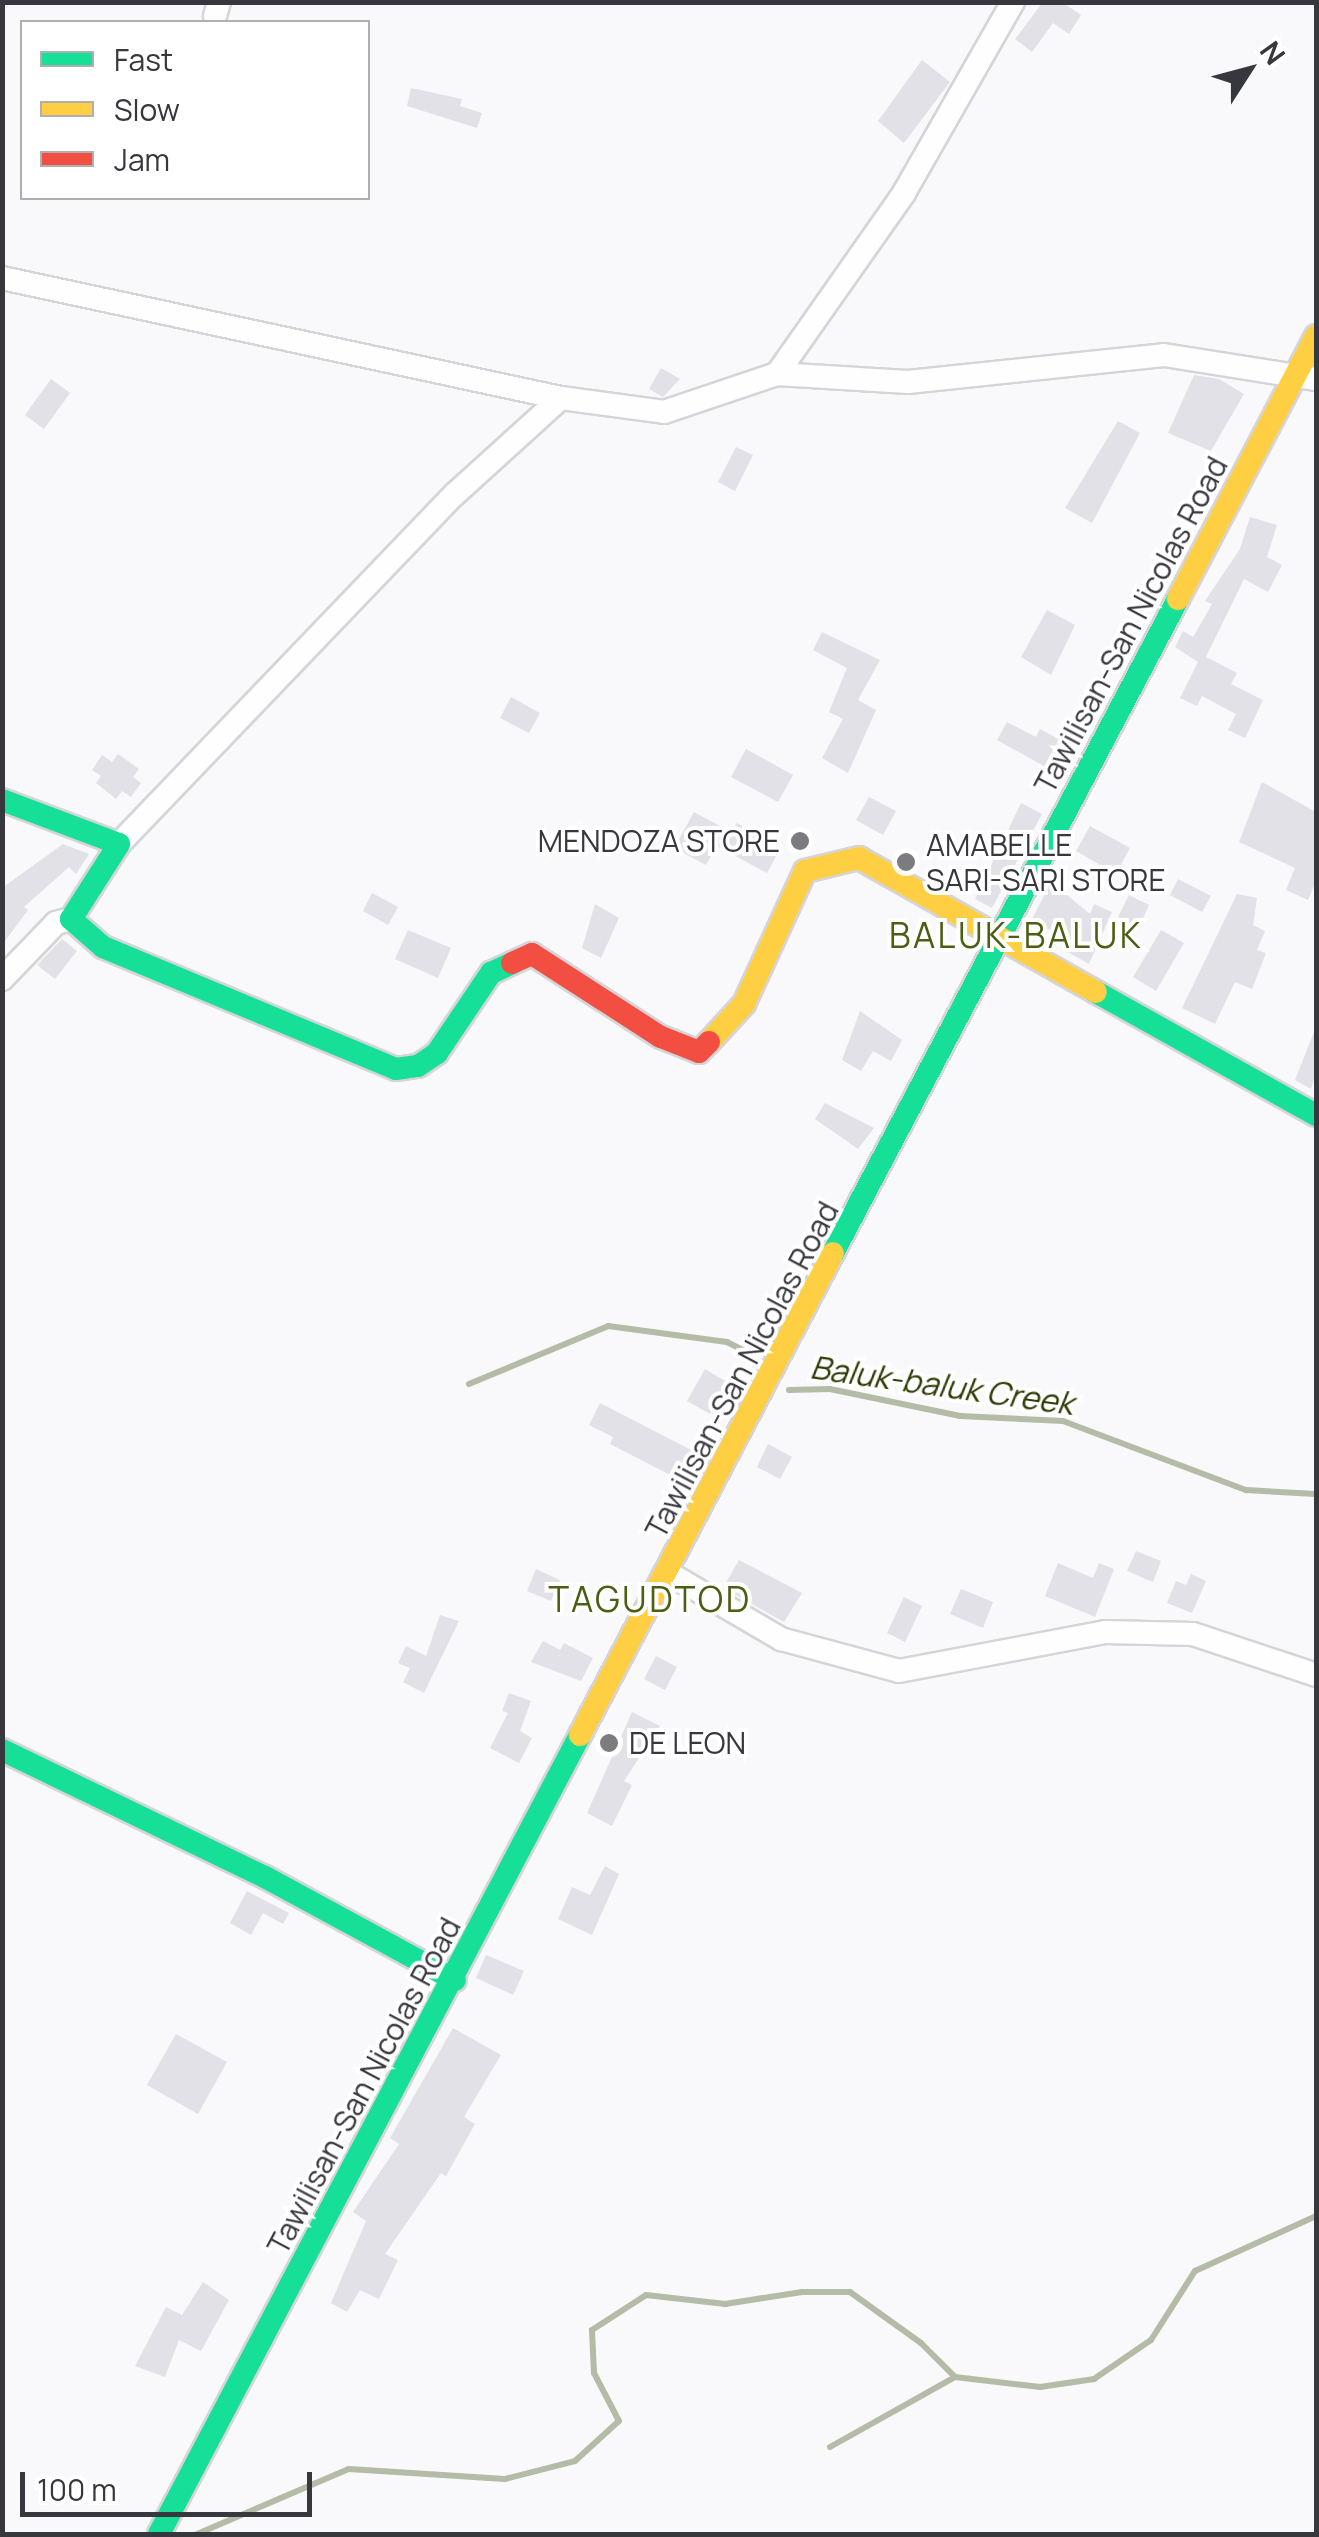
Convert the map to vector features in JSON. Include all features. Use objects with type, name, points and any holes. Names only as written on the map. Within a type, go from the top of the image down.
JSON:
[{"type":"main road","name":"Tawilisan-San Nicolas Road","points":[[162,2528],[670,1574],[1003,934],[1305,379],[1316,336]]},
{"type":"main road","points":[[2,800],[119,844],[72,919],[103,947],[396,1069],[418,1066],[436,1053],[490,973],[532,954],[661,1038],[699,1052],[744,1004],[805,871],[858,858],[1003,934],[1316,1115]]},
{"type":"main road","points":[[2,1750],[265,1877],[455,1980]]},
{"type":"street","points":[[777,374],[904,193],[1012,2]]},
{"type":"street","points":[[2,278],[562,398],[664,412],[777,374],[908,382],[1164,355],[1242,364],[1305,379]]},
{"type":"street","points":[[119,844],[455,494],[562,398]]},
{"type":"street","points":[[2,979],[56,923],[72,919]]},
{"type":"street","points":[[670,1574],[781,1639],[899,1672],[1105,1632],[1192,1634],[1316,1675]]},
{"type":"building","points":[[1043,2],[1062,2],[1081,15],[1069,34],[1053,23],[1032,52],[1015,39]]},
{"type":"building","points":[[922,60],[950,82],[904,143],[878,121]]},
{"type":"building","points":[[411,88],[462,99],[460,106],[482,113],[477,128],[407,106]]},
{"type":"building","points":[[661,368],[680,379],[663,397],[649,389]]},
{"type":"building","points":[[1194,375],[1219,379],[1244,394],[1211,451],[1168,433]]},
{"type":"building","points":[[51,379],[70,393],[44,429],[25,415]]},
{"type":"building","points":[[1118,421],[1140,433],[1092,523],[1065,508]]},
{"type":"building","points":[[736,447],[753,455],[735,491],[718,482]]},
{"type":"building","points":[[1250,517],[1277,525],[1267,557],[1282,565],[1268,592],[1244,579],[1206,657],[1237,673],[1231,684],[1263,700],[1245,738],[1228,730],[1236,714],[1202,696],[1197,706],[1180,698],[1198,662],[1175,647],[1183,631],[1193,637],[1212,604],[1205,601],[1240,549]]},
{"type":"building","points":[[1047,610],[1075,625],[1051,675],[1021,657]]},
{"type":"building","points":[[822,632],[880,660],[858,700],[876,710],[848,773],[822,758],[843,719],[829,712],[847,668],[813,650]]},
{"type":"building","points":[[511,697],[540,713],[529,733],[500,718]]},
{"type":"building","points":[[1007,722],[1036,737],[1040,729],[1062,741],[1058,749],[1072,757],[1062,776],[997,740]]},
{"type":"building","points":[[746,749],[793,775],[778,802],[731,777]]},
{"type":"building","points":[[118,754],[139,769],[133,777],[141,783],[131,797],[122,791],[116,799],[96,783],[101,776],[92,770],[102,755],[112,762]]},
{"type":"building","points":[[1262,782],[1316,812],[1316,881],[1308,900],[1286,890],[1295,868],[1239,842]]},
{"type":"building","points":[[869,797],[896,811],[883,835],[856,820]]},
{"type":"building","points":[[1021,803],[1042,814],[992,908],[975,899]]},
{"type":"building","points":[[694,812],[731,832],[737,823],[781,847],[767,873],[717,846],[706,865],[674,848]]},
{"type":"building","points":[[1090,826],[1130,848],[1116,874],[1076,851]]},
{"type":"building","points":[[63,844],[89,854],[76,874],[69,867],[24,907],[28,910],[2,945],[2,888]]},
{"type":"building","points":[[1178,879],[1211,896],[1202,912],[1170,895]]},
{"type":"building","points":[[1051,882],[1090,914],[1094,904],[1112,912],[1089,964],[1068,952],[1073,944],[1032,919]]},
{"type":"building","points":[[372,893],[398,907],[388,925],[363,911]]},
{"type":"building","points":[[1237,894],[1257,898],[1253,925],[1265,931],[1257,950],[1266,953],[1252,989],[1235,982],[1215,1024],[1182,1008]]},
{"type":"building","points":[[1129,895],[1149,905],[1139,927],[1118,917]]},
{"type":"building","points":[[595,904],[619,918],[601,958],[582,948]]},
{"type":"building","points":[[408,930],[451,948],[438,978],[395,959]]},
{"type":"building","points":[[1161,930],[1184,943],[1156,991],[1133,977]]},
{"type":"building","points":[[62,939],[77,951],[55,979],[37,965]]},
{"type":"building","points":[[860,1011],[902,1040],[891,1061],[873,1051],[861,1071],[842,1060]]},
{"type":"building","points":[[1316,1027],[1316,1073],[1311,1089],[1295,1080]]},
{"type":"building","points":[[825,1103],[874,1128],[858,1149],[815,1119]]},
{"type":"building","points":[[705,1369],[727,1382],[710,1414],[687,1401]]},
{"type":"building","points":[[600,1403],[697,1453],[684,1482],[610,1444],[613,1437],[589,1425]]},
{"type":"building","points":[[768,1444],[792,1457],[780,1479],[757,1467]]},
{"type":"building","points":[[1136,1551],[1161,1561],[1153,1582],[1127,1571]]},
{"type":"building","points":[[739,1560],[802,1593],[784,1622],[723,1588]]},
{"type":"building","points":[[1058,1563],[1093,1578],[1099,1563],[1114,1569],[1095,1617],[1045,1596]]},
{"type":"building","points":[[536,1569],[560,1580],[551,1601],[527,1591]]},
{"type":"building","points":[[1191,1574],[1206,1581],[1192,1613],[1167,1603],[1176,1581],[1186,1585]]},
{"type":"building","points":[[961,1589],[993,1602],[983,1628],[950,1614]]},
{"type":"building","points":[[904,1597],[922,1606],[905,1642],[887,1633]]},
{"type":"building","points":[[440,1615],[459,1621],[424,1693],[403,1682],[410,1668],[398,1663],[406,1646],[426,1656]]},
{"type":"building","points":[[543,1641],[560,1650],[564,1643],[593,1658],[581,1681],[531,1662]]},
{"type":"building","points":[[656,1656],[677,1667],[665,1690],[644,1679]]},
{"type":"building","points":[[509,1693],[531,1701],[520,1731],[532,1738],[519,1763],[490,1748],[508,1713],[502,1711]]},
{"type":"building","points":[[632,1712],[660,1726],[624,1781],[632,1785],[612,1826],[587,1813]]},
{"type":"building","points":[[605,1866],[619,1874],[592,1935],[558,1919],[572,1887],[590,1895]]},
{"type":"building","points":[[247,1891],[289,1913],[283,1924],[263,1913],[251,1935],[230,1923]]},
{"type":"building","points":[[486,1955],[524,1971],[513,1995],[476,1978]]},
{"type":"building","points":[[453,2028],[501,2055],[464,2117],[475,2124],[446,2176],[441,2173],[385,2254],[398,2260],[379,2299],[360,2290],[347,2312],[331,2303],[366,2221],[353,2212],[399,2144],[390,2138]]},
{"type":"building","points":[[176,2034],[227,2062],[198,2114],[147,2085]]},
{"type":"building","points":[[203,2282],[229,2300],[201,2351],[179,2340],[165,2377],[135,2366],[166,2307],[182,2315]]},
{"type":"waterway","name":"Baluk-baluk Creek","points":[[469,1384],[608,1326],[727,1342],[753,1355]]},
{"type":"waterway","name":"Baluk-baluk Creek","points":[[789,1390],[830,1389],[960,1416],[1063,1421],[1246,1490],[1316,1494]]},
{"type":"waterway","points":[[197,2534],[349,2469],[505,2479],[575,2461],[619,2421],[594,2373],[592,2330],[646,2295],[725,2304],[802,2292],[850,2292],[921,2343],[955,2377],[1040,2387],[1094,2379],[1151,2340],[1195,2271],[1316,2216]]},
{"type":"waterway","points":[[830,2447],[955,2377]]},
{"type":"traffic: fast","points":[[833,1253],[1178,599]]},
{"type":"traffic: fast","points":[[2,800],[119,844],[71,919],[103,947],[396,1069],[418,1066],[437,1053],[491,973],[512,963]]},
{"type":"traffic: fast","points":[[1096,992],[1316,1115]]},
{"type":"traffic: fast","points":[[159,2534],[580,1735]]},
{"type":"traffic: fast","points":[[2,1750],[265,1877],[455,1980]]},
{"type":"traffic: slow","points":[[1178,599],[1316,336]]},
{"type":"traffic: slow","points":[[709,1042],[744,1004],[805,871],[859,858],[1096,992]]},
{"type":"traffic: slow","points":[[580,1735],[833,1253]]},
{"type":"traffic: jam","points":[[512,963],[532,954],[661,1037],[699,1052],[709,1042]]},
{"type":"place","name":"MENDOZA STORE","points":[[800,841]]},
{"type":"place","name":"AMABELLE SARI-SARI STORE","points":[[906,862]]},
{"type":"place","name":"DE LEON","points":[[609,1743]]},
{"type":"district","name":"BALUK-BALUK","points":[[1016,935]]},
{"type":"district","name":"TAGUDTOD","points":[[650,1599]]}]
